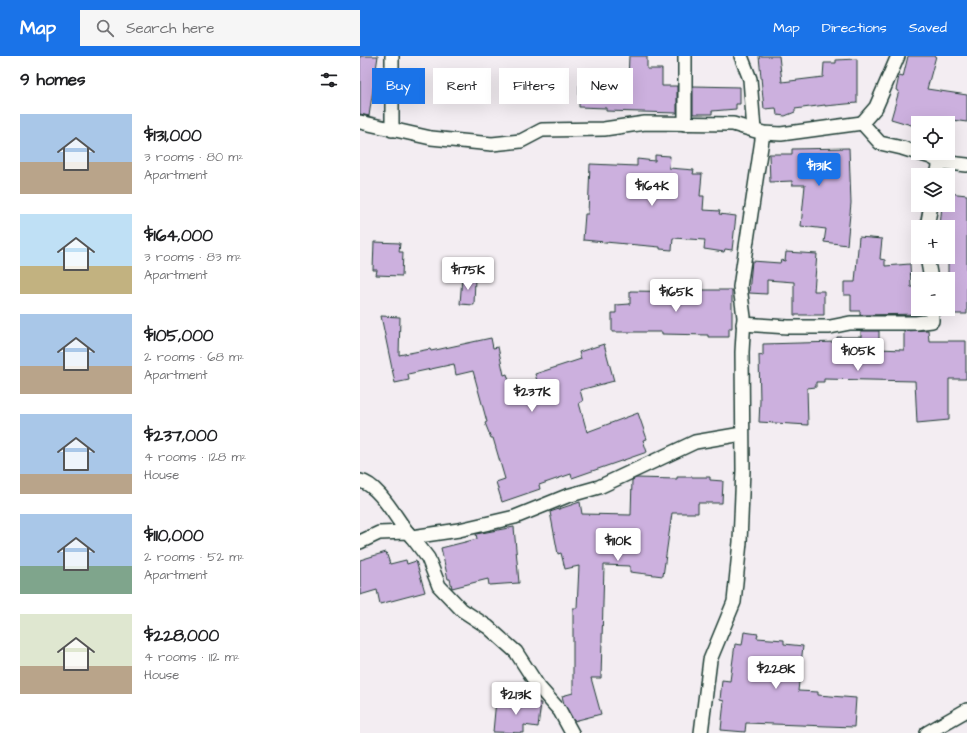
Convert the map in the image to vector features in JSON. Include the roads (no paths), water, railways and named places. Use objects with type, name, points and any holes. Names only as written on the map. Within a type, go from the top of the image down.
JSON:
[{"type":"street","points":[[392,56],[392,130]]},
{"type":"street","points":[[685,56],[685,124]]},
{"type":"street","points":[[701,733],[710,660],[734,602],[740,542],[743,470],[743,324],[740,288],[758,132],[750,79],[741,56]]},
{"type":"street","points":[[360,122],[431,138],[492,144],[521,141],[542,130],[604,129],[645,123],[732,124],[758,132],[781,134],[862,123],[876,107],[898,56]]},
{"type":"street","points":[[862,123],[880,143],[931,157],[940,162],[967,165]]},
{"type":"street","points":[[939,168],[940,162]]},
{"type":"street","points":[[743,324],[788,327],[830,327],[850,323],[916,323],[932,321],[932,316]]},
{"type":"street","points":[[360,542],[379,533],[410,534],[459,530],[515,517],[573,494],[599,487],[696,442],[742,434]]},
{"type":"street","points":[[360,481],[368,483],[384,500],[410,534],[428,558],[439,586],[462,610],[488,627],[516,652],[538,686],[560,711],[572,733]]},
{"type":"street","points":[[927,733],[967,710]]}]
